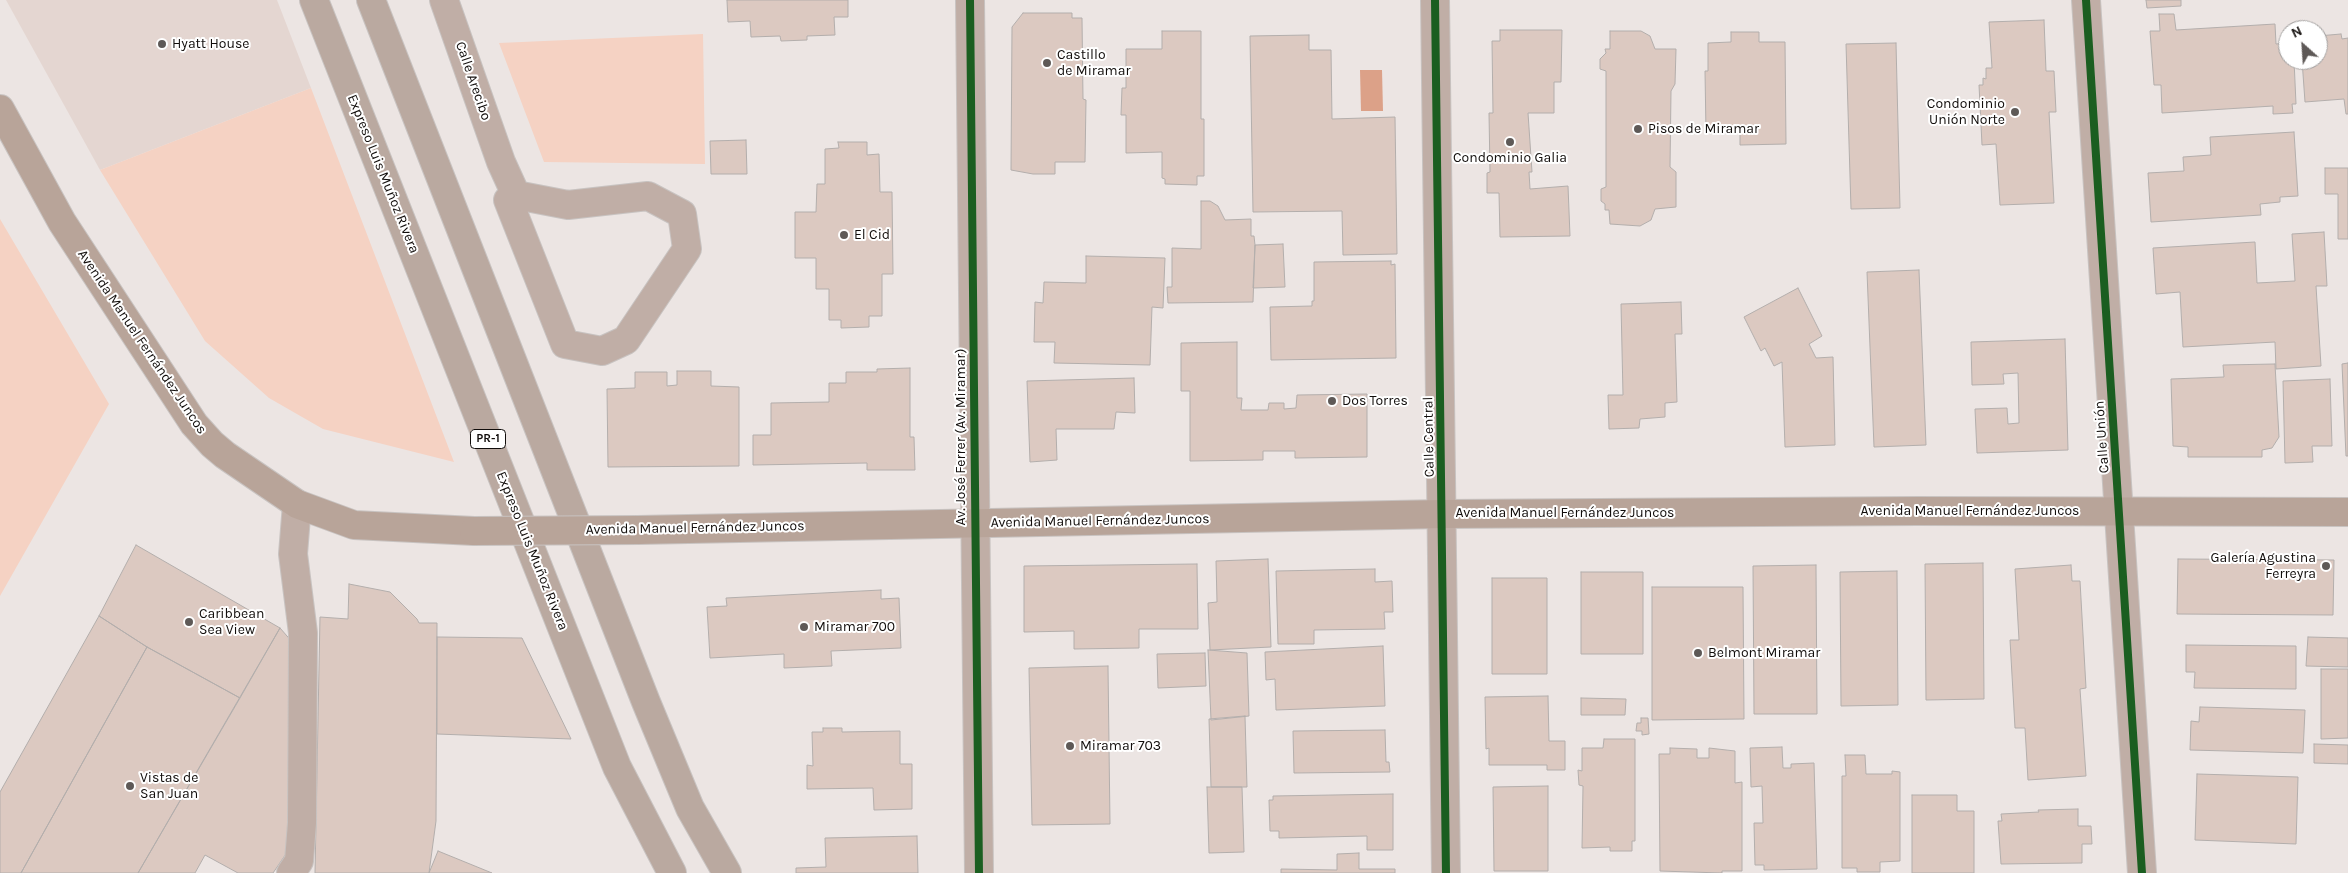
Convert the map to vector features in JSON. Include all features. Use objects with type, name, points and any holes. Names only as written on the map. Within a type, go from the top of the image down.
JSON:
[{"type":"highway","name":"Expreso Luis Muñoz Rivera","points":[[314,0],[617,767],[672,873]]},
{"type":"highway","points":[[371,0],[646,702],[690,808],[726,873]]},
{"type":"main road","name":"Avenida Manuel Fernández Juncos","points":[[0,109],[62,222],[201,434],[225,456],[297,504],[354,525],[474,531],[638,530],[1443,514],[1918,511],[2348,512]]},
{"type":"street","name":"Calle Arecibo","points":[[444,0],[501,162],[516,195]]},
{"type":"street","name":"Av. José Ferrer (Av. Miramar)","points":[[970,0],[979,873]]},
{"type":"street","name":"Calle Central","points":[[1435,0],[1443,514],[1446,873]]},
{"type":"street","name":"Calle Unión","points":[[2086,0],[2142,873]]},
{"type":"street","points":[[516,195],[568,205],[648,196],[682,214],[687,249],[626,340],[602,351],[565,344],[508,200],[516,195]]},
{"type":"street","points":[[291,873],[299,861],[302,823],[302,633],[294,554],[297,504]]},
{"type":"shaded area","name":"Hyatt House","points":[[6,0],[277,0],[311,88],[100,170]]},
{"type":"shaded area","points":[[703,34],[705,164],[544,162],[499,43]]},
{"type":"shaded area","points":[[1360,70],[1382,70],[1383,111],[1361,111]]},
{"type":"shaded area","points":[[311,88],[454,462],[323,429],[269,398],[205,341],[100,170]]},
{"type":"shaded area","points":[[0,219],[109,404],[0,596]]},
{"type":"building","points":[[727,0],[848,0],[848,17],[834,17],[835,35],[807,36],[807,40],[781,41],[780,36],[751,37],[750,21],[728,22]]},
{"type":"building","points":[[2146,0],[2181,0],[2181,6],[2147,8]]},
{"type":"building","name":"Castillo de Miramar","points":[[1023,13],[1072,13],[1072,18],[1082,18],[1083,99],[1086,100],[1085,162],[1055,162],[1055,174],[1033,174],[1011,170],[1012,27]]},
{"type":"building","points":[[2159,14],[2174,14],[2176,30],[2275,24],[2276,44],[2278,44],[2278,70],[2294,70],[2296,104],[2292,104],[2293,113],[2273,114],[2273,106],[2162,113],[2161,85],[2154,85],[2150,31],[2160,31]]},
{"type":"building","name":"Condominio Unión Norte","points":[[2044,20],[2046,71],[2054,71],[2056,112],[2049,112],[2054,203],[2000,205],[1996,144],[1982,145],[1979,85],[1983,85],[1983,78],[1986,79],[1986,68],[1992,68],[1989,22]]},
{"type":"building","name":"Condominio Galia","points":[[1500,30],[1562,30],[1561,82],[1554,82],[1554,113],[1528,113],[1532,172],[1529,172],[1530,189],[1568,186],[1570,236],[1500,237],[1499,193],[1487,193],[1487,173],[1490,172],[1489,113],[1493,113],[1492,41],[1500,41]]},
{"type":"building","points":[[1162,31],[1201,31],[1201,119],[1204,119],[1204,176],[1197,176],[1197,185],[1165,184],[1165,179],[1162,178],[1162,152],[1126,153],[1126,115],[1121,115],[1122,88],[1126,88],[1126,49],[1162,49]]},
{"type":"building","name":"Pisos de Miramar","points":[[1610,31],[1641,31],[1650,36],[1655,49],[1676,49],[1675,84],[1671,91],[1670,167],[1676,172],[1676,207],[1655,209],[1651,220],[1640,226],[1610,224],[1609,210],[1605,210],[1605,204],[1601,201],[1601,189],[1606,187],[1606,71],[1600,69],[1600,59],[1606,53],[1605,49],[1610,49]]},
{"type":"building","points":[[1731,32],[1759,32],[1759,42],[1785,42],[1786,144],[1740,145],[1740,133],[1706,133],[1705,71],[1708,71],[1708,43],[1731,42]]},
{"type":"building","points":[[2341,34],[2342,39],[2348,38],[2348,114],[2346,114],[2344,99],[2305,102],[2303,70],[2328,70],[2328,35]]},
{"type":"building","points":[[1309,35],[1309,50],[1331,50],[1332,119],[1395,117],[1397,254],[1343,255],[1342,211],[1253,212],[1250,36]]},
{"type":"building","points":[[1896,43],[1900,208],[1851,209],[1846,44]]},
{"type":"building","points":[[2294,132],[2298,196],[2280,197],[2280,202],[2260,204],[2261,215],[2151,222],[2148,173],[2184,171],[2183,157],[2211,155],[2210,137]]},
{"type":"building","points":[[746,140],[747,174],[711,174],[710,141]]},
{"type":"building","name":"El Cid","points":[[838,142],[867,142],[867,155],[879,154],[880,192],[892,192],[893,274],[882,274],[882,316],[869,316],[869,327],[841,328],[841,320],[829,320],[829,289],[816,289],[816,258],[795,258],[795,212],[816,212],[817,184],[825,184],[825,149],[839,148]]},
{"type":"building","points":[[2325,168],[2348,168],[2348,239],[2338,239],[2338,194],[2325,194]]},
{"type":"building","points":[[1201,201],[1210,201],[1218,206],[1225,220],[1251,219],[1251,236],[1254,236],[1255,245],[1253,302],[1168,303],[1167,287],[1172,287],[1172,248],[1201,249]]},
{"type":"building","points":[[2324,232],[2327,286],[2316,286],[2321,366],[2276,369],[2275,342],[2183,347],[2180,292],[2156,294],[2153,248],[2255,242],[2257,283],[2295,281],[2292,234]]},
{"type":"building","points":[[1283,244],[1285,287],[1253,288],[1255,245]]},
{"type":"building","points":[[1086,256],[1165,258],[1163,308],[1152,307],[1150,365],[1054,363],[1055,342],[1034,342],[1035,302],[1043,303],[1044,282],[1086,283]]},
{"type":"building","points":[[1391,261],[1391,265],[1395,264],[1396,358],[1271,360],[1270,307],[1312,306],[1312,301],[1314,301],[1314,262]]},
{"type":"building","points":[[1919,270],[1926,445],[1874,447],[1867,272]]},
{"type":"building","points":[[1798,288],[1822,336],[1809,344],[1816,358],[1833,357],[1835,445],[1785,447],[1782,362],[1774,366],[1765,348],[1761,351],[1744,317]]},
{"type":"building","points":[[1681,302],[1682,334],[1675,334],[1677,402],[1665,403],[1665,417],[1640,419],[1639,428],[1609,429],[1608,395],[1623,395],[1621,304]]},
{"type":"building","points":[[2065,339],[2068,450],[1977,453],[1975,409],[2007,408],[2008,424],[2019,423],[2018,373],[2003,374],[2004,384],[1972,385],[1971,342]]},
{"type":"building","name":"Dos Torres","points":[[1237,342],[1237,398],[1242,398],[1241,410],[1268,410],[1269,403],[1284,403],[1284,409],[1296,408],[1297,395],[1367,394],[1367,457],[1295,458],[1295,451],[1263,451],[1263,460],[1190,461],[1190,391],[1181,391],[1181,343]]},
{"type":"building","points":[[2348,363],[2348,456],[2346,456],[2342,364]]},
{"type":"building","points":[[2275,364],[2279,437],[2272,448],[2262,450],[2262,457],[2188,457],[2188,447],[2173,446],[2171,379],[2224,377],[2223,365]]},
{"type":"building","points":[[910,368],[910,437],[914,437],[915,470],[867,470],[867,463],[753,465],[753,435],[771,435],[771,403],[829,402],[829,383],[846,383],[846,372],[877,372],[877,369]]},
{"type":"building","points":[[677,371],[711,371],[711,386],[739,387],[739,466],[608,467],[607,389],[635,388],[635,372],[667,372],[667,386],[677,385]]},
{"type":"building","points":[[1134,378],[1135,413],[1116,412],[1114,429],[1056,429],[1057,460],[1030,462],[1027,381]]},
{"type":"building","points":[[2330,379],[2332,446],[2312,446],[2313,462],[2285,463],[2283,381]]},
{"type":"building","name":"Caribbean Sea View","points":[[136,545],[280,628],[240,698],[147,647],[99,616]]},
{"type":"building","points":[[1268,559],[1271,647],[1210,650],[1208,603],[1217,602],[1216,561]]},
{"type":"building","points":[[2178,559],[2334,560],[2333,615],[2177,614]]},
{"type":"building","points":[[1983,563],[1984,699],[1926,700],[1925,564]]},
{"type":"building","points":[[1197,564],[1198,629],[1139,629],[1139,648],[1074,649],[1074,631],[1024,632],[1024,566]]},
{"type":"building","points":[[1816,565],[1817,714],[1754,714],[1753,566]]},
{"type":"building","points":[[2071,565],[2072,581],[2080,581],[2086,688],[2080,689],[2086,776],[2028,780],[2025,728],[2015,728],[2010,640],[2019,640],[2015,569]]},
{"type":"building","points":[[1375,569],[1375,582],[1392,581],[1393,612],[1384,612],[1385,629],[1314,630],[1314,644],[1278,644],[1276,571]]},
{"type":"building","points":[[1897,571],[1898,705],[1841,706],[1840,572]]},
{"type":"building","points":[[1581,572],[1643,572],[1643,654],[1581,654]]},
{"type":"building","points":[[1492,578],[1547,578],[1547,674],[1492,674]]},
{"type":"building","points":[[349,584],[390,592],[419,623],[437,623],[436,821],[429,873],[315,873],[320,617],[348,619]]},
{"type":"building","name":"Belmont Miramar","points":[[1652,587],[1743,587],[1744,719],[1652,720]]},
{"type":"building","name":"Miramar 700","points":[[881,590],[881,599],[899,598],[901,648],[831,651],[832,666],[784,668],[784,654],[710,658],[707,607],[727,606],[726,598]]},
{"type":"building","points":[[99,616],[147,647],[21,873],[0,873],[0,792]]},
{"type":"building","points":[[280,628],[294,644],[292,845],[273,873],[238,873],[205,855],[195,873],[138,873]]},
{"type":"building","points":[[437,637],[522,638],[571,739],[437,734]]},
{"type":"building","points":[[2308,637],[2348,638],[2348,667],[2306,666]]},
{"type":"building","points":[[2186,645],[2296,646],[2296,689],[2194,688],[2195,672],[2186,672]]},
{"type":"building","points":[[1383,646],[1385,706],[1276,710],[1275,679],[1266,680],[1265,652]]},
{"type":"building","name":"Vistas de San Juan","points":[[147,647],[240,698],[138,873],[21,873]]},
{"type":"building","points":[[1208,650],[1247,653],[1249,716],[1211,720]]},
{"type":"building","points":[[1205,653],[1206,686],[1158,688],[1157,654]]},
{"type":"building","name":"Miramar 703","points":[[1108,666],[1110,824],[1032,825],[1029,668]]},
{"type":"building","points":[[2321,669],[2348,669],[2348,738],[2321,739]]},
{"type":"building","points":[[1548,696],[1549,741],[1565,741],[1565,770],[1547,770],[1547,765],[1489,765],[1489,748],[1486,749],[1485,697]]},
{"type":"building","points":[[1581,698],[1626,699],[1625,715],[1581,715]]},
{"type":"building","points":[[2200,707],[2305,710],[2303,753],[2190,750],[2191,721],[2199,722]]},
{"type":"building","points":[[1245,716],[1247,787],[1211,787],[1209,719]]},
{"type":"building","points":[[1641,718],[1648,718],[1649,734],[1642,735],[1642,731],[1636,731],[1637,723],[1641,723]]},
{"type":"building","points":[[823,728],[842,728],[842,732],[900,731],[900,764],[912,764],[912,809],[874,810],[873,788],[807,789],[807,765],[813,766],[812,732],[823,732]]},
{"type":"building","points":[[1385,730],[1386,762],[1389,762],[1390,772],[1294,773],[1293,731]]},
{"type":"building","points":[[1604,739],[1635,739],[1635,841],[1632,841],[1632,851],[1610,851],[1610,847],[1582,848],[1583,786],[1579,785],[1578,770],[1582,771],[1582,748],[1603,748]]},
{"type":"building","points":[[2314,744],[2348,745],[2348,764],[2314,763]]},
{"type":"building","points":[[1782,747],[1783,768],[1791,768],[1791,764],[1814,763],[1817,869],[1764,870],[1764,865],[1755,865],[1754,823],[1763,823],[1762,786],[1751,787],[1750,748]]},
{"type":"building","points":[[1670,748],[1697,749],[1697,758],[1709,758],[1709,748],[1735,751],[1735,783],[1742,782],[1742,871],[1722,871],[1722,873],[1660,871],[1659,754],[1670,754]]},
{"type":"building","points":[[1845,755],[1865,755],[1866,774],[1892,774],[1892,771],[1900,772],[1900,861],[1880,862],[1880,872],[1857,872],[1857,868],[1842,868],[1842,776],[1846,776]]},
{"type":"building","points":[[2197,774],[2298,777],[2296,844],[2195,840]]},
{"type":"building","points":[[1548,786],[1548,871],[1494,871],[1493,787]]},
{"type":"building","points":[[1207,787],[1242,787],[1244,852],[1209,853]]},
{"type":"building","points":[[1393,794],[1393,850],[1367,850],[1367,836],[1279,838],[1279,831],[1270,831],[1269,800],[1273,800],[1273,796]]},
{"type":"building","points":[[1912,795],[1957,795],[1957,811],[1974,811],[1974,873],[1912,873]]},
{"type":"building","points":[[2078,809],[2078,826],[2091,826],[2092,844],[2082,844],[2082,863],[2001,864],[1998,821],[2002,821],[2001,814],[2039,812],[2038,810]]},
{"type":"building","points":[[917,836],[918,873],[796,873],[796,868],[826,867],[825,838]]},
{"type":"building","points":[[438,851],[492,873],[429,873]]},
{"type":"building","points":[[1359,853],[1359,869],[1395,869],[1395,873],[1281,873],[1281,869],[1337,870],[1337,854]]},
{"type":"cycle path","points":[[970,0],[979,873]]},
{"type":"cycle path","points":[[1435,0],[1446,873]]},
{"type":"cycle path","points":[[2086,0],[2142,873]]},
{"type":"place","name":"Hyatt House","points":[[162,44]]},
{"type":"place","name":"Castillo de Miramar","points":[[1047,63]]},
{"type":"place","name":"Condominio Unión Norte","points":[[2015,112]]},
{"type":"place","name":"Pisos de Miramar","points":[[1638,129]]},
{"type":"place","name":"Condominio Galia","points":[[1510,142]]},
{"type":"place","name":"El Cid","points":[[844,235]]},
{"type":"place","name":"Dos Torres","points":[[1332,401]]},
{"type":"place","name":"Galería Agustina Ferreyra","points":[[2326,566]]},
{"type":"place","name":"Caribbean Sea View","points":[[189,622]]},
{"type":"place","name":"Miramar 700","points":[[804,627]]},
{"type":"place","name":"Belmont Miramar","points":[[1698,653]]},
{"type":"place","name":"Miramar 703","points":[[1070,746]]},
{"type":"place","name":"Vistas de San Juan","points":[[130,786]]}]
